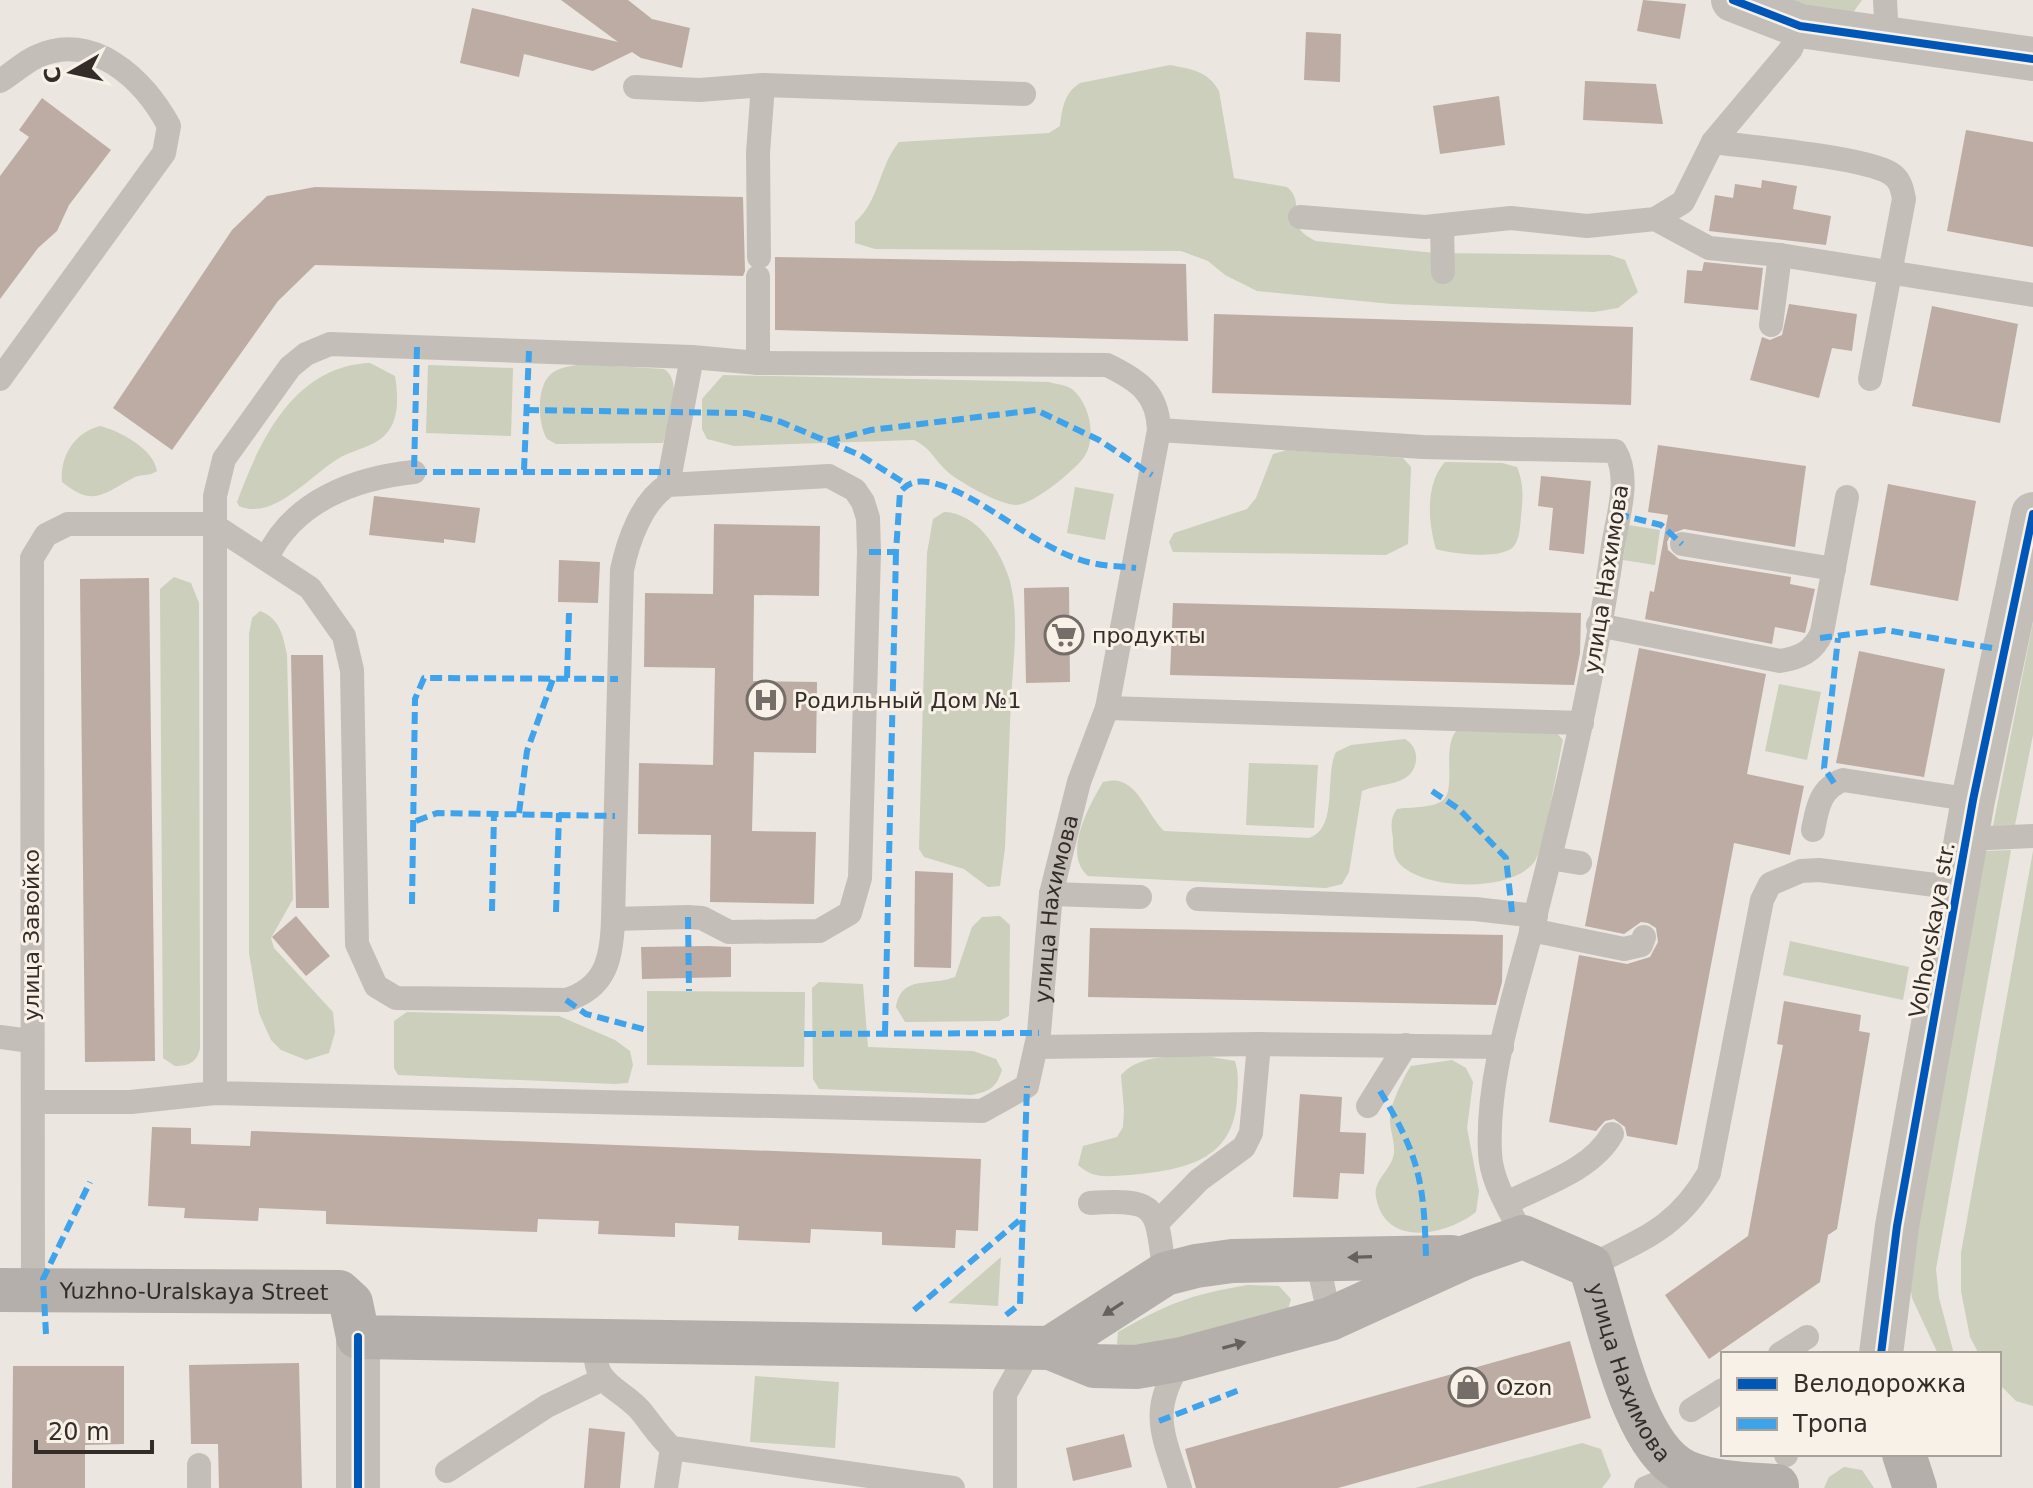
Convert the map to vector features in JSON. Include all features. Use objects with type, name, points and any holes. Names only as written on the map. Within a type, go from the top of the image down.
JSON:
[{"type":"main road","name":"улица Нахимова","points":[[1515,1220],[1590,1266],[1641,1428],[1662,1456],[1686,1472],[1713,1480],[1783,1467]]},
{"type":"main road","points":[[358,1337],[600,1360],[1041,1348],[1094,1366],[1136,1367],[1182,1359],[1330,1319],[1466,1257],[1515,1220]]},
{"type":"main road","points":[[1041,1348],[1165,1274],[1232,1261],[1466,1257]]},
{"type":"main road","name":"Yuzhno-Uralskaya Street","points":[[16,1289],[339,1292],[351,1303],[358,1337]]},
{"type":"main road","points":[[1905,1456],[1915,1488]]},
{"type":"street","points":[[1733,0],[1800,26],[1886,19],[2033,59]]},
{"type":"street","name":"Volhovskaya str.","points":[[1881,1352],[1897,1226],[1970,819],[2033,514]]},
{"type":"street","points":[[358,1337],[358,1488]]},
{"type":"lane","points":[[1300,217],[1442,226],[1511,218],[1587,226],[1655,219],[1683,202],[1713,142],[1791,49],[1800,26]]},
{"type":"lane","points":[[0,81],[36,57],[64,49],[93,52],[142,85],[169,126],[164,153],[0,379]]},
{"type":"lane","points":[[635,87],[700,90],[763,85],[1024,94]]},
{"type":"lane","points":[[758,363],[758,153],[763,85]]},
{"type":"lane","points":[[1713,142],[1860,164],[1891,174],[1900,183],[1904,199],[1870,379]]},
{"type":"lane","points":[[1655,219],[1709,248],[1780,255],[2033,295]]},
{"type":"lane","points":[[1442,226],[1443,272]]},
{"type":"lane","points":[[1771,325],[1780,255]]},
{"type":"lane","points":[[215,1093],[212,524],[224,459],[290,367],[306,354],[330,344],[692,357],[758,363],[1107,365],[1146,388],[1159,414],[1159,430]]},
{"type":"lane","points":[[668,485],[692,357]]},
{"type":"lane","name":"улица Нахимова","points":[[34,1102],[131,1102],[215,1093],[982,1111],[1027,1086],[1037,1047],[1051,894],[1079,782],[1107,708],[1159,430],[1423,447],[1615,451],[1623,474],[1582,723],[1502,1047],[1489,1155],[1494,1179],[1515,1220]]},
{"type":"lane","points":[[267,558],[277,538],[332,493],[373,477],[414,472]]},
{"type":"lane","points":[[212,524],[310,588],[344,636],[352,670],[357,944],[376,986],[396,998],[566,1000],[589,990],[603,978],[613,940],[613,919],[622,570],[640,519],[656,492],[668,485],[829,476],[855,490],[868,518],[869,552],[860,878],[850,913],[819,931],[729,932],[702,918],[613,919]]},
{"type":"lane","points":[[1598,625],[1780,661],[1798,658],[1820,638],[1847,497]]},
{"type":"lane","name":"улица Завойко","points":[[16,1289],[34,1102],[30,1041],[32,558],[40,542],[68,524],[212,524]]},
{"type":"lane","points":[[1682,544],[1834,569]]},
{"type":"lane","points":[[1107,708],[1582,723]]},
{"type":"lane","points":[[1813,830],[1819,799],[1834,783],[1843,780],[2033,836]]},
{"type":"lane","points":[[1550,858],[1580,863]]},
{"type":"lane","points":[[1590,1266],[1661,1229],[1691,1205],[1709,1173],[1762,900],[1770,884],[1801,871],[1819,870],[1958,888]]},
{"type":"lane","points":[[1051,894],[1140,897]]},
{"type":"lane","points":[[1198,899],[1445,908],[1534,923],[1624,949],[1641,945],[1644,937]]},
{"type":"lane","points":[[0,1037],[30,1041]]},
{"type":"lane","points":[[1037,1047],[1259,1044],[1502,1047]]},
{"type":"lane","points":[[1159,1221],[1199,1180],[1244,1147],[1251,1133],[1259,1044]]},
{"type":"lane","points":[[1368,1106],[1406,1045]]},
{"type":"lane","points":[[1515,1220],[1599,1152],[1612,1134]]},
{"type":"lane","points":[[1090,1203],[1134,1202],[1152,1212],[1159,1221],[1165,1274]]},
{"type":"lane","points":[[1317,1259],[1330,1319]]},
{"type":"lane","points":[[1783,1352],[1807,1337]]},
{"type":"lane","points":[[1005,1488],[1005,1394],[1041,1348]]},
{"type":"lane","points":[[1180,1488],[1159,1421],[1165,1386],[1182,1359]]},
{"type":"lane","points":[[447,1471],[547,1406],[600,1360],[647,1423],[672,1448],[821,1478],[953,1488]]},
{"type":"lane","points":[[1691,1410],[1721,1391]]},
{"type":"lane","points":[[666,1488],[672,1448]]},
{"type":"lane","points":[[1646,1488],[1686,1472]]},
{"type":"green space","points":[[1764,0],[1862,0],[1852,14]]},
{"type":"green space","points":[[1170,65],[1204,75],[1219,91],[1234,178],[1287,187],[1296,201],[1299,228],[1316,241],[1435,253],[1610,255],[1625,260],[1638,292],[1618,308],[1594,312],[1392,304],[1257,291],[1225,275],[1208,261],[1181,251],[875,249],[855,243],[855,222],[869,204],[899,142],[1049,133],[1060,126],[1067,97],[1080,83]]},
{"type":"green space","points":[[370,363],[395,376],[396,415],[385,435],[341,457],[279,501],[252,509],[239,506],[237,502],[246,478],[284,410],[320,377],[343,367]]},
{"type":"green space","points":[[582,364],[664,369],[670,375],[674,393],[663,443],[556,444],[547,439],[540,406],[545,381],[557,370]]},
{"type":"green space","points":[[428,365],[513,368],[511,436],[426,433]]},
{"type":"green space","points":[[723,375],[1049,382],[1070,388],[1078,395],[1090,422],[1090,440],[1084,457],[1063,478],[1032,500],[1008,504],[949,473],[925,447],[914,440],[734,446],[707,439],[702,429],[702,399]]},
{"type":"green space","points":[[100,426],[117,432],[143,448],[155,463],[157,471],[136,477],[106,493],[91,496],[73,490],[62,482],[63,463],[70,447],[83,434]]},
{"type":"green space","points":[[1287,450],[1403,458],[1411,467],[1408,544],[1386,555],[1173,552],[1169,542],[1174,533],[1247,509],[1256,498],[1273,454]]},
{"type":"green space","points":[[1445,462],[1502,463],[1517,467],[1522,503],[1519,536],[1514,546],[1500,553],[1477,555],[1436,549],[1431,527],[1431,492]]},
{"type":"green space","points":[[1075,487],[1114,494],[1105,540],[1067,533]]},
{"type":"green space","points":[[944,512],[967,519],[985,534],[1005,567],[1012,592],[1015,639],[1005,848],[1000,886],[988,887],[964,869],[924,857],[919,849],[927,553],[933,519]]},
{"type":"green space","points":[[1628,525],[1660,530],[1655,565],[1623,560]]},
{"type":"green space","points":[[174,577],[191,583],[199,603],[200,1048],[192,1062],[175,1066],[163,1058],[160,589]]},
{"type":"green space","points":[[260,611],[276,623],[287,655],[293,899],[271,938],[274,948],[333,1012],[335,1032],[329,1053],[306,1060],[281,1050],[271,1040],[259,1013],[249,953],[249,634],[252,618]]},
{"type":"green space","points":[[2033,622],[2033,735],[2015,825],[1993,826]]},
{"type":"green space","points":[[1779,684],[1821,692],[1807,760],[1765,751]]},
{"type":"green space","points":[[1458,729],[1554,730],[1563,740],[1539,853],[1524,871],[1508,879],[1467,884],[1426,879],[1410,872],[1395,856],[1392,819],[1395,812],[1397,809],[1438,803],[1447,795],[1450,746]]},
{"type":"green space","points":[[1405,739],[1415,751],[1413,769],[1402,780],[1362,791],[1349,872],[1342,884],[1326,888],[1088,876],[1081,867],[1077,855],[1080,830],[1103,782],[1114,780],[1132,788],[1164,831],[1309,838],[1318,832],[1328,813],[1336,752],[1351,745]]},
{"type":"green space","points":[[1249,763],[1318,765],[1314,828],[1246,825]]},
{"type":"green space","points":[[2011,850],[1936,1269],[1939,1298],[1953,1352],[1937,1352],[1912,1298],[1907,1266],[1985,851]]},
{"type":"green space","points":[[2033,851],[2033,1406],[2016,1401],[2001,1386],[2001,1352],[1978,1352],[1970,1337],[1961,1291],[1961,1253]]},
{"type":"green space","points":[[1000,916],[1010,925],[1009,1016],[999,1021],[905,1022],[896,1007],[904,990],[918,983],[955,977],[972,927],[982,917]]},
{"type":"green space","points":[[1790,941],[1909,967],[1903,1000],[1783,975]]},
{"type":"green space","points":[[819,982],[863,984],[868,1047],[973,1051],[996,1059],[1002,1070],[995,1085],[972,1095],[819,1089],[813,1079],[812,988]]},
{"type":"green space","points":[[647,991],[805,992],[804,1067],[647,1065]]},
{"type":"green space","points":[[407,1012],[559,1016],[615,1040],[630,1051],[633,1065],[628,1083],[615,1084],[398,1075],[394,1068],[394,1021]]},
{"type":"green space","points":[[1163,1057],[1211,1057],[1235,1061],[1238,1075],[1234,1119],[1227,1136],[1216,1149],[1187,1165],[1150,1173],[1102,1176],[1078,1165],[1083,1146],[1117,1137],[1123,1127],[1121,1075],[1130,1067]]},
{"type":"green space","points":[[1452,1060],[1466,1068],[1473,1082],[1467,1128],[1479,1191],[1476,1212],[1449,1227],[1434,1231],[1404,1231],[1391,1225],[1382,1214],[1376,1197],[1377,1185],[1393,1159],[1391,1111],[1411,1066]]},
{"type":"green space","points":[[1001,1257],[998,1306],[948,1303]]},
{"type":"green space","points":[[1248,1285],[1279,1286],[1291,1299],[1288,1310],[1225,1337],[1117,1344],[1118,1332],[1166,1307],[1210,1292]]},
{"type":"green space","points":[[755,1376],[839,1382],[835,1448],[750,1442]]},
{"type":"green space","points":[[1582,1443],[1601,1449],[1611,1476],[1602,1488],[1415,1488]]},
{"type":"green space","points":[[1844,1467],[1862,1470],[1874,1488],[1824,1488],[1829,1477]]},
{"type":"building","points":[[561,0],[628,0],[652,19],[690,28],[682,68],[641,58],[632,52],[593,71],[524,54],[519,77],[460,63],[472,8],[618,42]]},
{"type":"building","points":[[1643,0],[1686,4],[1680,39],[1637,31]]},
{"type":"building","points":[[1306,32],[1341,34],[1340,82],[1304,80]]},
{"type":"building","points":[[1585,81],[1656,84],[1663,124],[1583,120]]},
{"type":"building","points":[[1499,96],[1505,145],[1440,154],[1433,106]]},
{"type":"building","points":[[42,98],[111,150],[69,205],[57,231],[38,248],[0,299],[0,176],[29,137],[19,130]]},
{"type":"building","points":[[1966,130],[2033,142],[2033,247],[1947,231]]},
{"type":"building","points":[[1762,180],[1797,186],[1793,209],[1831,216],[1826,245],[1709,231],[1715,195],[1733,198],[1735,184],[1761,188]]},
{"type":"building","points":[[315,187],[743,197],[745,271],[743,276],[315,265],[278,301],[172,450],[113,408],[232,230],[267,196]]},
{"type":"building","points":[[775,257],[1186,264],[1188,341],[775,330]]},
{"type":"building","points":[[1704,262],[1763,268],[1758,310],[1684,303],[1687,270],[1702,271]]},
{"type":"building","points":[[1789,304],[1857,314],[1852,351],[1832,348],[1819,398],[1750,380],[1762,337],[1770,340],[1782,335]]},
{"type":"building","points":[[1932,306],[2018,324],[2000,423],[1912,406]]},
{"type":"building","points":[[1214,314],[1633,327],[1631,405],[1212,393]]},
{"type":"building","points":[[1658,445],[1806,466],[1795,547],[1684,529],[1671,534],[1667,542],[1668,550],[1679,559],[1791,577],[1790,584],[1815,589],[1805,633],[1775,627],[1772,644],[1645,619],[1650,591],[1654,592],[1668,515],[1648,512]]},
{"type":"building","points":[[1541,476],[1591,481],[1584,554],[1549,550],[1553,508],[1538,506]]},
{"type":"building","points":[[1888,484],[1976,501],[1958,601],[1870,585]]},
{"type":"building","points":[[374,496],[480,508],[475,543],[369,535]]},
{"type":"building","name":"Родильный Дом №1","points":[[714,524],[820,526],[819,596],[754,595],[753,681],[817,682],[816,753],[754,752],[752,831],[816,832],[814,904],[710,902],[711,835],[638,834],[639,763],[713,765],[715,668],[644,667],[645,593],[713,594]]},
{"type":"building","points":[[559,560],[600,562],[598,603],[558,602]]},
{"type":"building","points":[[149,578],[155,1061],[85,1062],[80,579]]},
{"type":"building","points":[[1069,587],[1070,682],[1026,683],[1024,588]]},
{"type":"building","points":[[1173,603],[1581,613],[1580,653],[1574,685],[1170,675]]},
{"type":"building","points":[[1639,648],[1766,674],[1747,774],[1804,786],[1790,855],[1734,843],[1677,1145],[1627,1136],[1625,1127],[1614,1119],[1605,1121],[1596,1131],[1549,1122],[1579,955],[1627,964],[1650,957],[1658,942],[1656,928],[1648,923],[1641,922],[1624,934],[1585,926]]},
{"type":"building","points":[[1859,651],[1945,669],[1924,777],[1836,763]]},
{"type":"building","points":[[291,655],[323,655],[329,908],[296,908]]},
{"type":"building","points":[[915,871],[953,873],[951,968],[914,967]]},
{"type":"building","points":[[296,916],[330,956],[306,976],[272,937]]},
{"type":"building","points":[[1090,928],[1503,935],[1502,982],[1496,1005],[1088,997]]},
{"type":"building","points":[[641,947],[731,947],[731,977],[642,979]]},
{"type":"building","points":[[1784,1001],[1861,1015],[1859,1031],[1870,1033],[1837,1229],[1828,1235],[1820,1282],[1709,1359],[1665,1295],[1748,1236],[1783,1045],[1777,1044]]},
{"type":"building","points":[[1300,1094],[1342,1097],[1340,1132],[1366,1133],[1364,1174],[1340,1173],[1338,1199],[1293,1197]]},
{"type":"building","points":[[152,1127],[191,1128],[191,1144],[250,1146],[251,1131],[981,1159],[978,1231],[956,1230],[955,1248],[882,1245],[882,1232],[811,1229],[810,1243],[738,1240],[739,1226],[675,1223],[675,1237],[598,1234],[599,1221],[538,1219],[537,1232],[326,1224],[326,1211],[259,1208],[258,1221],[184,1218],[185,1208],[148,1206]]},
{"type":"building","points":[[1570,1341],[1591,1418],[1338,1488],[1196,1488],[1185,1449]]},
{"type":"building","points":[[299,1363],[302,1488],[219,1488],[218,1444],[191,1444],[189,1365]]},
{"type":"building","points":[[13,1366],[124,1366],[124,1444],[85,1445],[85,1488],[12,1488]]},
{"type":"building","points":[[589,1428],[625,1432],[620,1488],[584,1488]]},
{"type":"building","points":[[1124,1434],[1132,1467],[1073,1481],[1066,1448]]},
{"type":"marked path","points":[[417,347],[414,472],[670,472]]},
{"type":"marked path","points":[[524,470],[529,351]]},
{"type":"marked path","points":[[527,410],[746,413],[781,422],[860,455],[906,484]]},
{"type":"marked path","points":[[828,441],[871,430],[1036,410],[1099,440],[1152,475]]},
{"type":"marked path","points":[[869,552],[896,552],[900,492],[915,482],[923,482],[969,497],[1062,553],[1094,564],[1136,568]]},
{"type":"marked path","points":[[1617,514],[1661,525],[1682,544]]},
{"type":"marked path","points":[[885,1033],[896,552]]},
{"type":"marked path","points":[[567,678],[569,613]]},
{"type":"marked path","points":[[1820,638],[1885,630],[2004,650]]},
{"type":"marked path","points":[[1834,783],[1824,768],[1838,638]]},
{"type":"marked path","points":[[412,904],[415,699],[424,678],[618,679]]},
{"type":"marked path","points":[[519,813],[527,751],[553,679]]},
{"type":"marked path","points":[[1432,791],[1459,809],[1506,858],[1512,912]]},
{"type":"marked path","points":[[416,821],[437,813],[615,816]]},
{"type":"marked path","points":[[492,911],[494,813]]},
{"type":"marked path","points":[[556,912],[559,813]]},
{"type":"marked path","points":[[688,917],[689,991]]},
{"type":"marked path","points":[[566,1000],[586,1014],[647,1030]]},
{"type":"marked path","points":[[804,1034],[1039,1033]]},
{"type":"marked path","points":[[1006,1315],[1020,1304],[1027,1086]]},
{"type":"marked path","points":[[1380,1091],[1403,1134],[1417,1170],[1426,1257]]},
{"type":"marked path","points":[[46,1334],[43,1279],[90,1182]]},
{"type":"marked path","points":[[914,1310],[1022,1218]]},
{"type":"marked path","points":[[1159,1421],[1242,1389]]},
{"type":"cycle path","points":[[1733,0],[1800,26],[2033,59]]},
{"type":"cycle path","points":[[1881,1352],[1897,1226],[1973,800],[2033,514]]},
{"type":"cycle path","points":[[358,1337],[358,1488]]},
{"type":"place","name":"продукты","points":[[1064,635]]},
{"type":"place","name":"Родильный Дом №1","points":[[766,700]]},
{"type":"place","name":"Ozon","points":[[1468,1387]]}]
